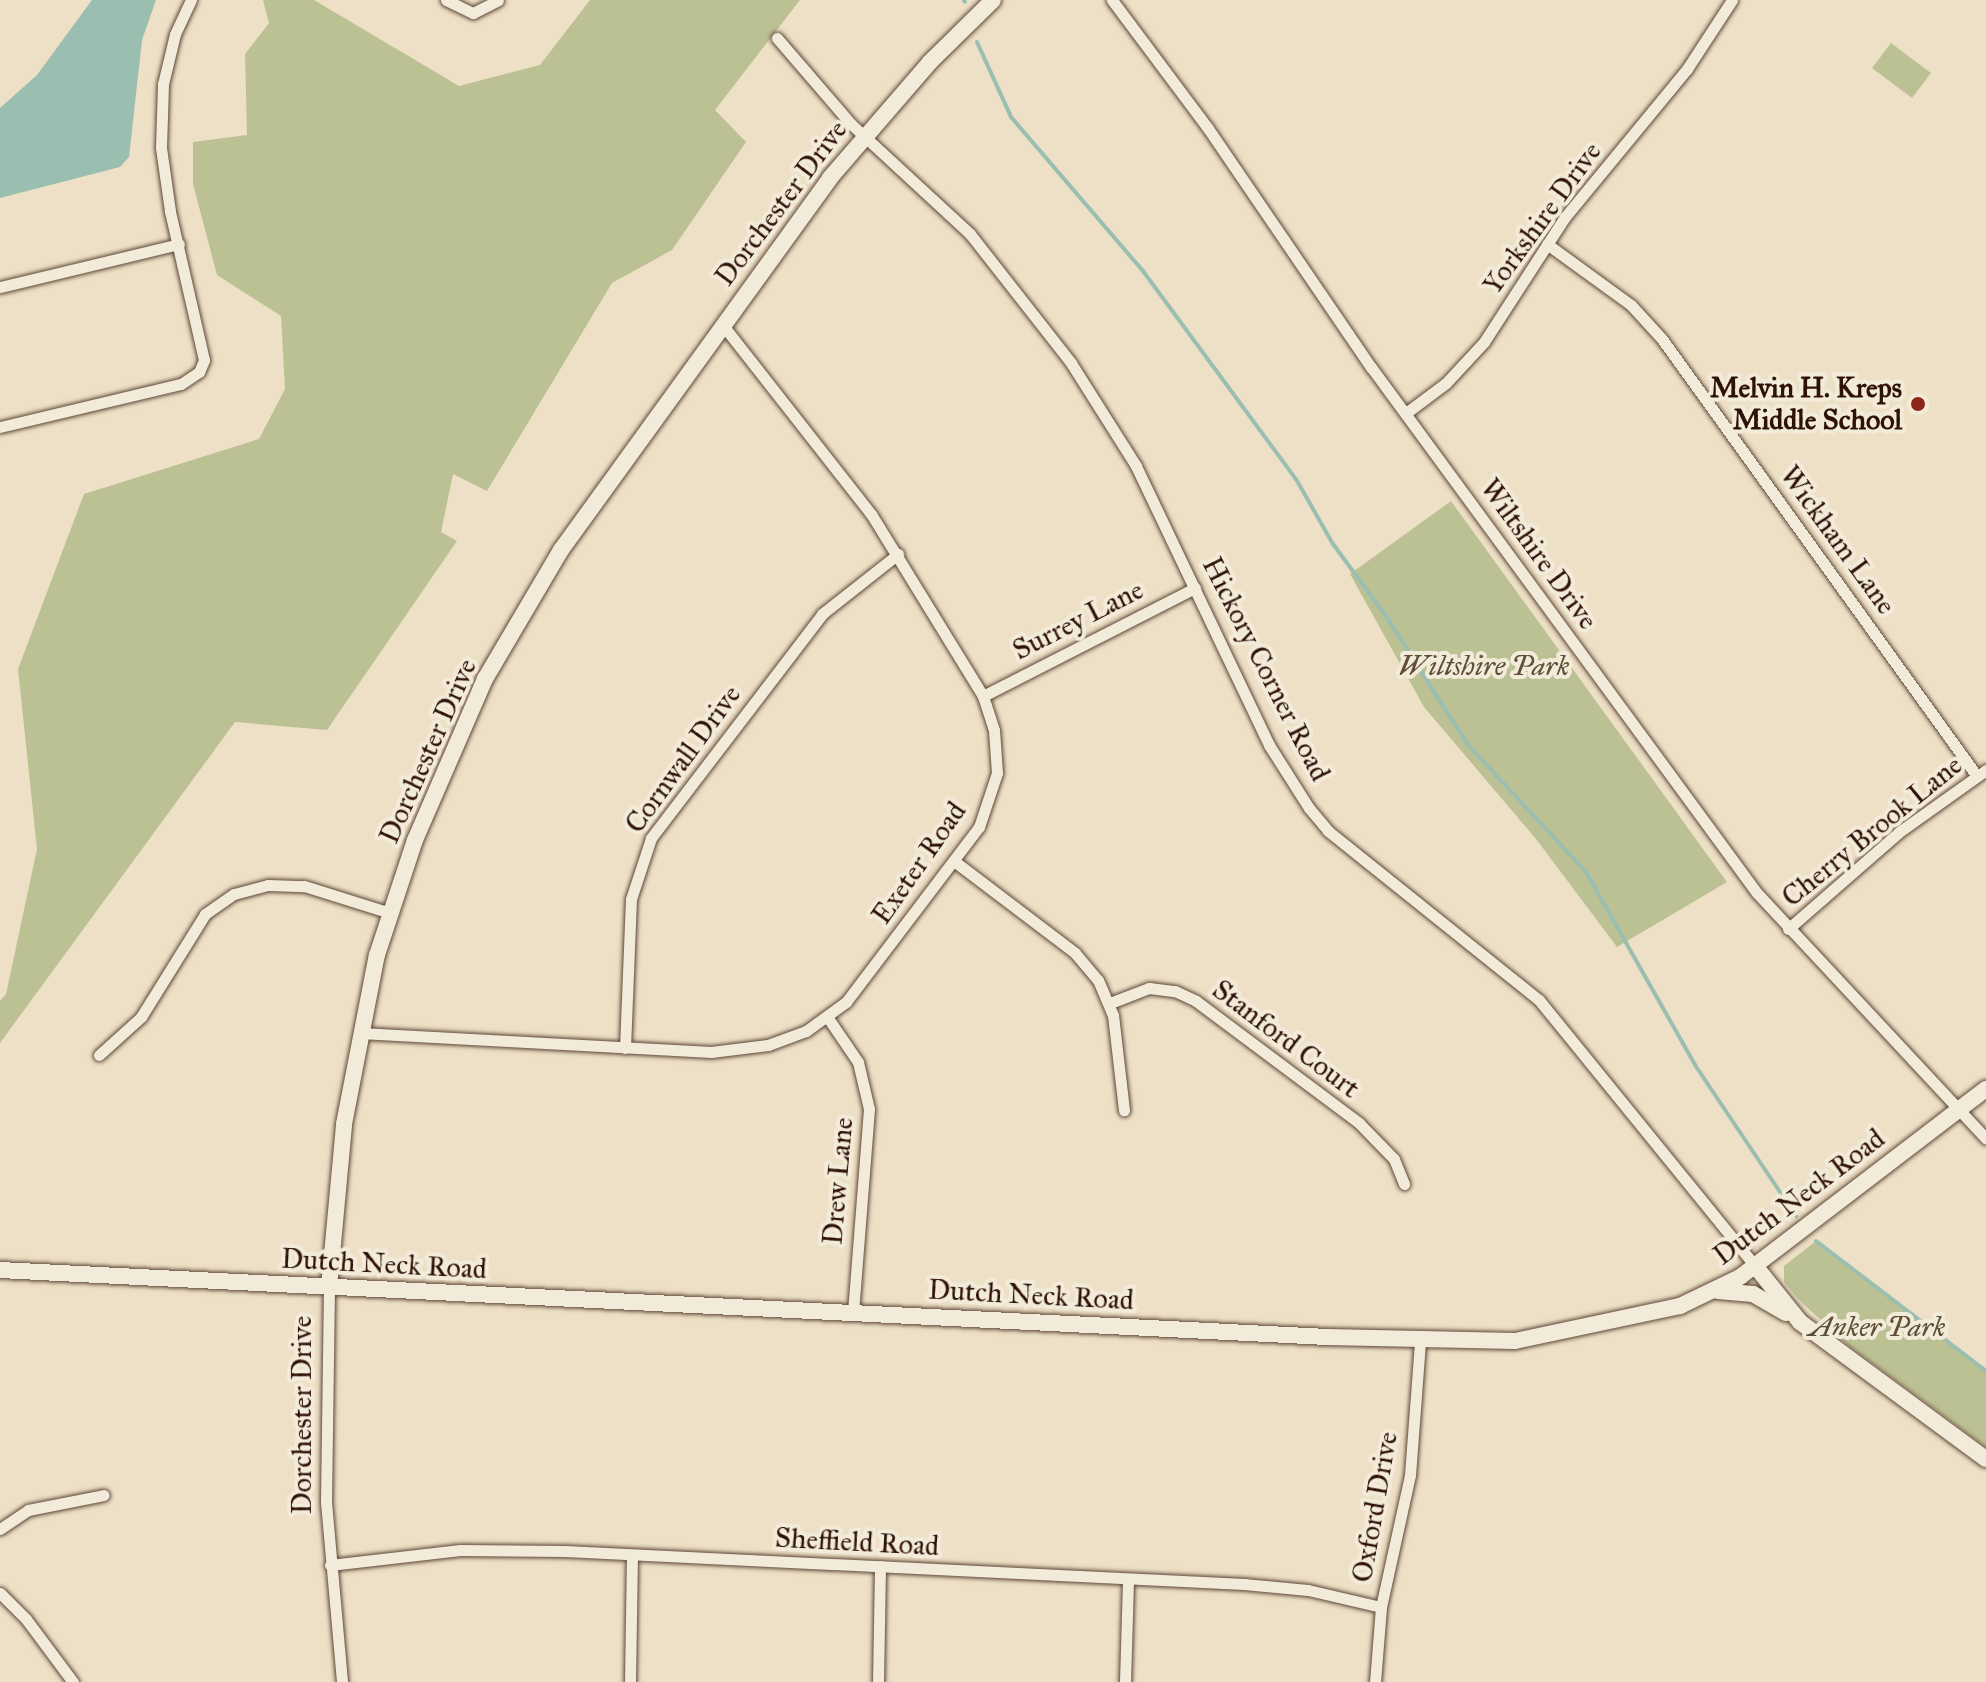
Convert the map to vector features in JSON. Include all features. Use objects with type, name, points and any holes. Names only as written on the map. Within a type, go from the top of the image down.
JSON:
[{"type":"street","points":[[0,427],[195,378],[204,360],[161,148],[163,84],[175,34],[191,0]]},
{"type":"street","points":[[446,0],[473,13],[498,0]]},
{"type":"street","name":"Dorchester Drive","points":[[342,1682],[330,1565],[324,1435],[329,1287],[339,1160],[360,1033],[390,913],[443,770],[509,635],[561,550],[722,324],[864,137],[993,0]]},
{"type":"street","name":"Wiltshire Drive","points":[[1112,0],[1207,127],[1406,413],[1788,929],[1986,1139]]},
{"type":"street","name":"Yorkshire Drive","points":[[1406,413],[1478,349],[1547,244],[1687,69],[1732,0]]},
{"type":"street","name":"Hickory Corner Road","points":[[777,38],[864,137],[948,213],[1007,276],[1105,414],[1195,588],[1269,745],[1309,808],[1328,831],[1539,1000],[1800,1322],[1986,1459]]},
{"type":"street","points":[[0,287],[179,244]]},
{"type":"street","name":"Wickham Lane","points":[[1547,244],[1631,305],[1662,339],[1981,773]]},
{"type":"street","name":"Exeter Road","points":[[360,1033],[625,1048],[750,1050],[828,1018],[858,987],[979,827],[997,773],[994,730],[983,696],[898,554],[722,324]]},
{"type":"street","name":"Cornwall Drive","points":[[625,1048],[631,899],[651,838],[822,614],[898,554]]},
{"type":"street","name":"Surrey Lane","points":[[983,696],[1195,588]]},
{"type":"street","name":"Cherry Brook Lane","points":[[1788,929],[1899,832],[1981,773]]},
{"type":"street","points":[[954,861],[1075,953],[1110,1003],[1124,1110]]},
{"type":"street","points":[[99,1055],[141,1017],[205,914],[234,894],[268,885],[304,886],[390,913]]},
{"type":"street","name":"Stanford Court","points":[[1110,1003],[1149,988],[1175,991],[1196,1001],[1359,1123],[1394,1159],[1404,1184]]},
{"type":"street","name":"Drew Lane","points":[[828,1018],[858,1062],[869,1109],[853,1311]]},
{"type":"street","name":"Dutch Neck Road","points":[[0,1270],[1420,1341],[1546,1337],[1680,1306],[1713,1292],[1756,1267],[1986,1089]]},
{"type":"street","points":[[1713,1292],[1753,1294],[1800,1322]]},
{"type":"street","name":"Oxford Drive","points":[[1375,1682],[1381,1607],[1410,1475],[1420,1341]]},
{"type":"street","points":[[0,1529],[28,1510],[104,1495]]},
{"type":"street","name":"Sheffield Road","points":[[330,1565],[460,1550],[632,1555],[1278,1586],[1381,1607]]},
{"type":"street","points":[[630,1682],[632,1555]]},
{"type":"street","points":[[878,1682],[880,1566]]},
{"type":"street","points":[[1125,1682],[1128,1579]]},
{"type":"street","points":[[0,1593],[26,1619],[73,1682]]},
{"type":"green space","points":[[263,0],[314,0],[459,86],[540,65],[590,0],[800,0],[715,110],[746,142],[672,250],[612,283],[487,491],[453,474],[441,532],[457,541],[327,730],[235,722],[0,1043],[0,1001],[6,994],[37,849],[18,669],[84,494],[259,439],[285,389],[281,316],[217,275],[193,184],[193,142],[247,135],[245,54],[269,23]]},
{"type":"green space","points":[[1891,43],[1931,73],[1912,98],[1872,68]]},
{"type":"green space","name":"Wiltshire Park","points":[[1451,501],[1727,882],[1617,947],[1536,839],[1424,707],[1350,574]]},
{"type":"green space","name":"Anker Park","points":[[1816,1241],[1986,1371],[1986,1447],[1848,1345],[1784,1282],[1784,1266]]},
{"type":"shaded area","points":[[92,0],[156,0],[142,40],[129,157],[120,167],[0,198],[0,108],[37,75]]},
{"type":"waterway","points":[[977,42],[1011,117],[1143,271],[1296,479],[1333,544],[1388,619],[1468,745],[1586,872],[1695,1065],[1796,1216]]},
{"type":"waterway","points":[[1816,1241],[1986,1371]]},
{"type":"place","name":"Melvin H. Kreps Middle School","points":[[1918,404]]}]
